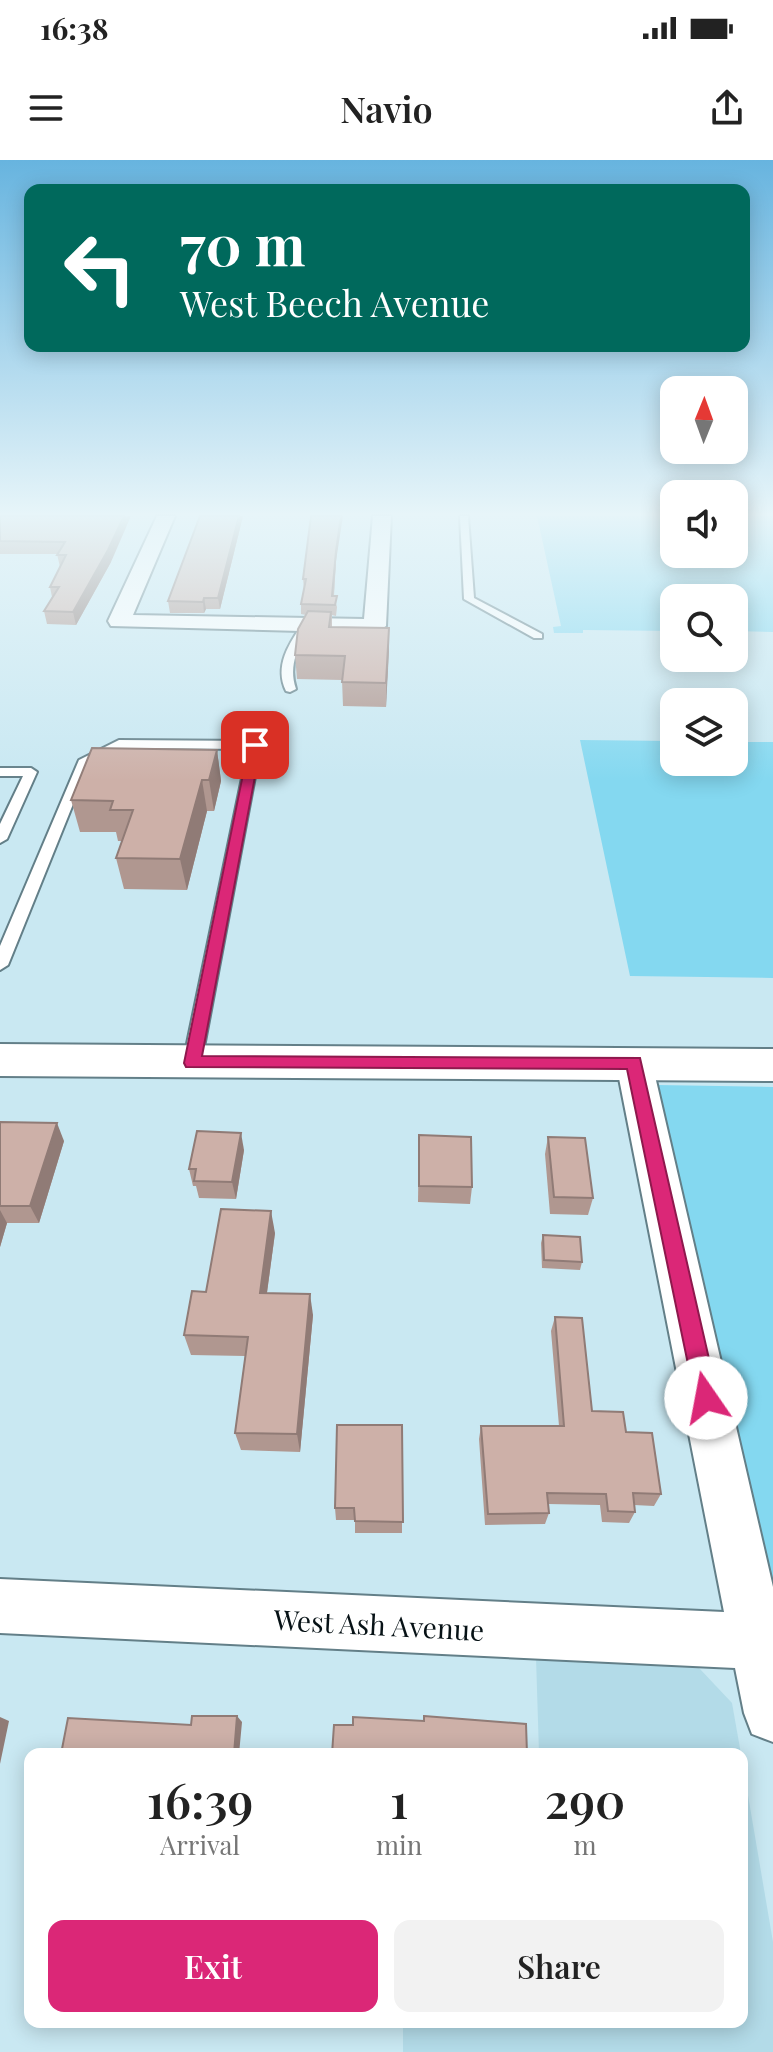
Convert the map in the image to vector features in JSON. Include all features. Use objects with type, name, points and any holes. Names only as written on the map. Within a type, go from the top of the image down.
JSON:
[{"type":"main road","points":[[0,1060],[773,1065]]},
{"type":"street","points":[[126,604],[119,621],[375,626],[376,604]]},
{"type":"street","points":[[634,1063],[773,1713]]},
{"type":"street","name":"West Ash Avenue","points":[[0,1606],[759,1641]]},
{"type":"lane","points":[[479,604],[538,636]]},
{"type":"lane","points":[[290,689],[287,682],[289,657],[307,625]]},
{"type":"lane","points":[[0,965],[85,760],[119,744],[255,745],[192,1063]]},
{"type":"lane","points":[[0,772],[31,772],[0,839]]},
{"type":"shaded area","points":[[556,604],[660,604],[660,631],[583,630],[583,633],[554,633],[553,627],[561,626]]},
{"type":"shaded area","points":[[748,604],[773,604],[773,632],[748,631]]},
{"type":"shaded area","points":[[580,740],[660,741],[660,776],[748,776],[748,742],[773,742],[773,978],[630,976]]},
{"type":"shaded area","points":[[657,1085],[773,1087],[773,1594]]},
{"type":"shaded area","points":[[596,1647],[699,1668],[732,1703],[740,1748],[539,1748],[536,1658]]},
{"type":"shaded area","points":[[748,1795],[773,1942],[773,2052],[403,2052],[403,2028],[748,2028]]},
{"type":"building","points":[[48,604],[77,604],[73,612],[44,611]]},
{"type":"building","points":[[308,611],[331,612],[329,627],[389,628],[386,683],[342,682],[345,656],[295,655],[298,629]]},
{"type":"building","points":[[92,748],[217,750],[209,780],[202,780],[180,859],[116,858],[133,810],[110,810],[113,801],[71,800]]},
{"type":"building","points":[[0,1122],[57,1123],[30,1206],[0,1206]]},
{"type":"building","points":[[197,1131],[241,1133],[232,1182],[194,1181],[196,1169],[189,1169]]},
{"type":"building","points":[[419,1135],[471,1137],[472,1187],[419,1186]]},
{"type":"building","points":[[548,1137],[585,1138],[593,1198],[554,1197]]},
{"type":"building","points":[[221,1209],[271,1211],[260,1293],[310,1294],[297,1434],[235,1433],[248,1337],[184,1335],[192,1291],[206,1292]]},
{"type":"building","points":[[543,1235],[580,1237],[582,1262],[544,1260]]},
{"type":"building","points":[[555,1317],[582,1318],[592,1411],[623,1412],[626,1432],[652,1433],[661,1494],[633,1493],[635,1512],[608,1511],[606,1494],[547,1493],[549,1513],[488,1514],[481,1426],[564,1426]]},
{"type":"building","points":[[337,1425],[402,1425],[403,1522],[355,1521],[354,1508],[335,1508]]},
{"type":"building","points":[[192,1716],[237,1716],[234,1748],[62,1748],[68,1718],[191,1725]]},
{"type":"building","points":[[424,1716],[526,1724],[527,1748],[332,1748],[334,1725],[353,1725],[353,1717],[424,1721]]},
{"type":"route","points":[[255,745],[192,1063],[634,1063],[706,1398]]}]
